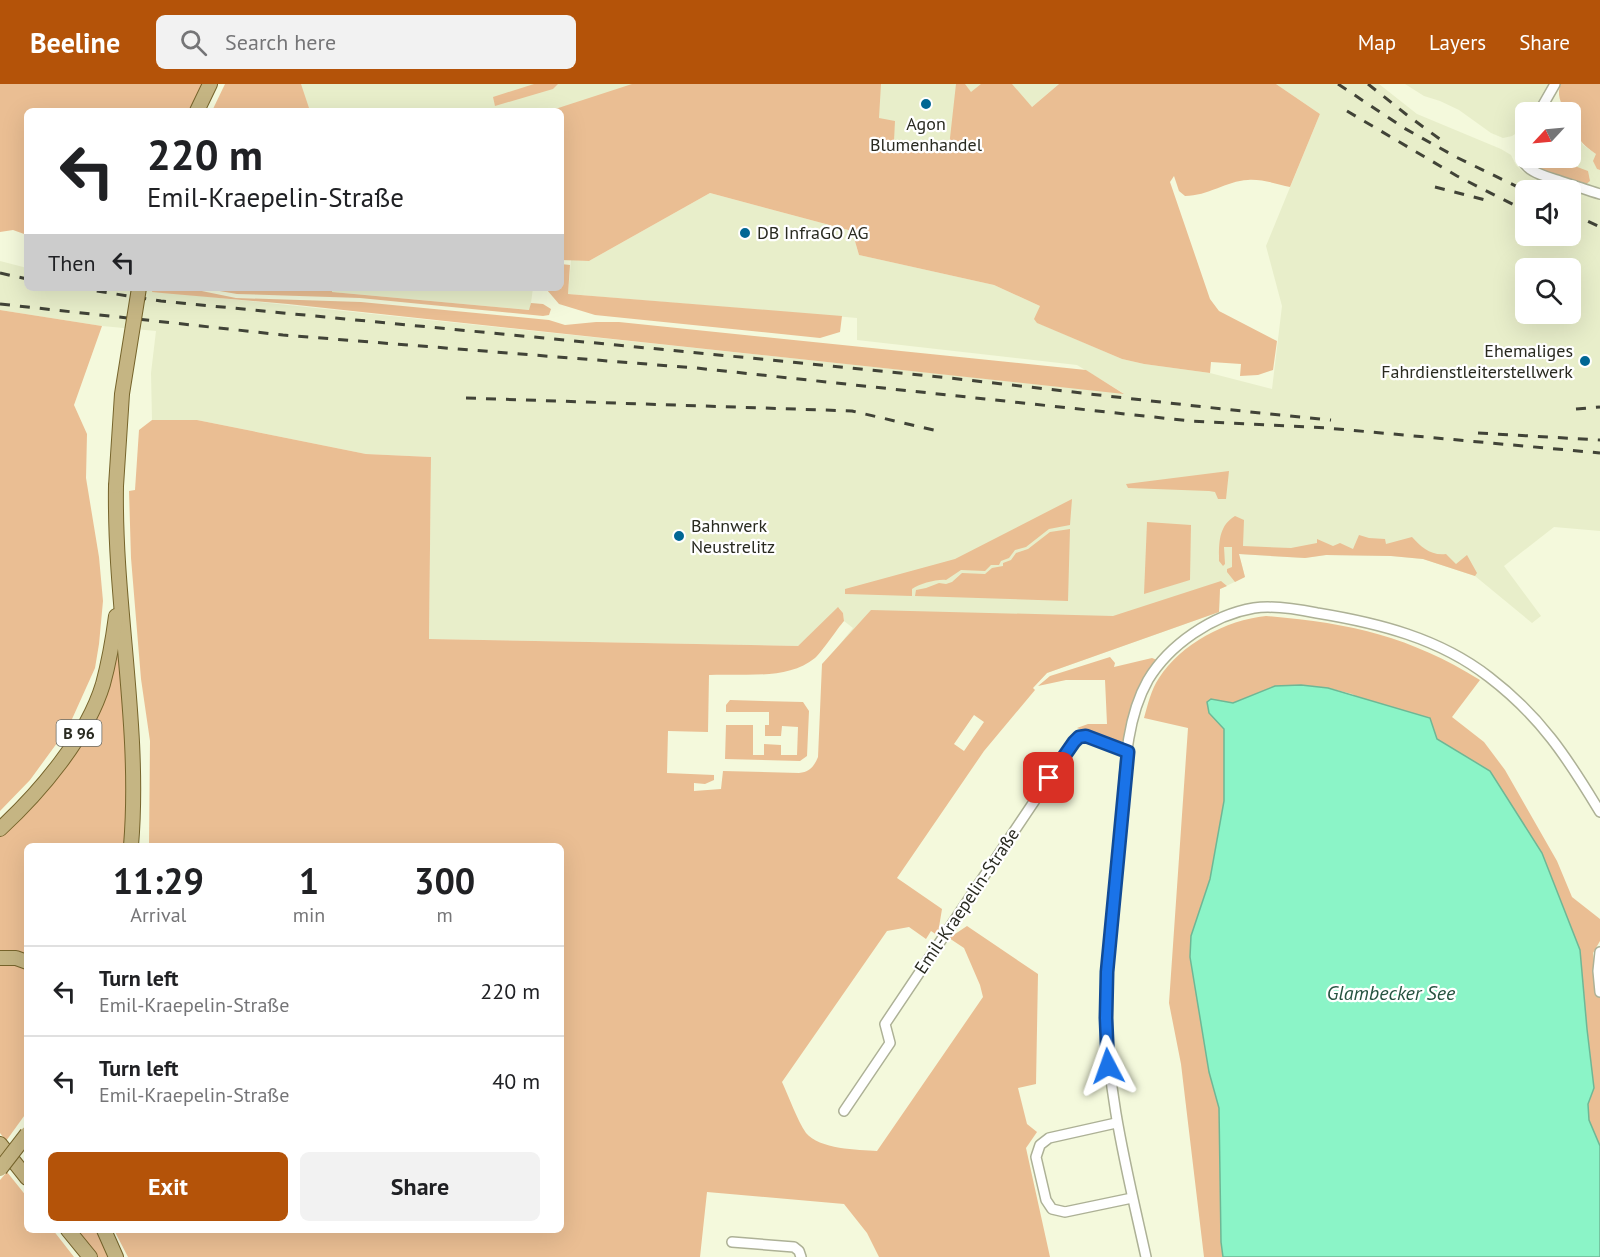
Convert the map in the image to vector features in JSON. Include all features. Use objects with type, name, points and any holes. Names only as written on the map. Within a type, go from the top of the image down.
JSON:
[{"type":"main road","points":[[198,108],[210,84]]},
{"type":"main road","name":"B 96","points":[[131,843],[132,749],[120,597],[116,486],[122,394],[139,291]]},
{"type":"main road","name":"B 96","points":[[0,829],[25,806],[66,754],[87,722],[102,685],[120,597]]},
{"type":"main road","points":[[0,958],[16,958],[24,961]]},
{"type":"main road","points":[[0,1169],[24,1138]]},
{"type":"main road","points":[[0,1144],[24,1174]]},
{"type":"main road","points":[[70,1233],[90,1257]]},
{"type":"main road","points":[[105,1233],[116,1257]]},
{"type":"street","points":[[1545,102],[1555,84]]},
{"type":"street","points":[[1529,168],[1532,171],[1600,194]]},
{"type":"street","points":[[1146,1257],[1116,1123],[1108,1066],[1106,998],[1128,752],[1137,708],[1147,682],[1179,644],[1216,621],[1250,609],[1270,607],[1304,610],[1368,622],[1434,644],[1466,661],[1498,685],[1539,723],[1562,751],[1600,812]]},
{"type":"street","name":"Emil-Kraepelin-Straße","points":[[844,1111],[890,1043],[885,1024],[1074,742],[1079,737],[1086,736],[1128,752]]},
{"type":"street","points":[[1600,952],[1598,971],[1600,992]]},
{"type":"street","points":[[1116,1123],[1049,1138],[1041,1144],[1036,1157],[1049,1206],[1062,1212],[1132,1198]]},
{"type":"street","points":[[732,1242],[794,1247],[799,1251],[801,1257]]},
{"type":"shaded area","points":[[0,84],[203,84],[191,108],[24,108],[24,234],[13,230],[0,232]]},
{"type":"shaded area","points":[[225,84],[301,84],[309,108],[213,108]]},
{"type":"shaded area","points":[[266,84],[652,84],[564,110],[564,108],[272,108]]},
{"type":"shaded area","points":[[534,84],[558,84],[553,89],[495,106],[493,97]]},
{"type":"shaded area","points":[[632,84],[881,84],[879,118],[895,121],[894,141],[949,147],[956,84],[965,84],[971,92],[981,84],[1012,84],[1032,107],[1059,84],[1276,84],[1320,114],[1290,187],[1248,180],[1201,194],[1185,196],[1179,191],[1174,176],[1170,182],[1210,299],[1219,311],[1277,341],[1273,370],[1258,375],[1240,376],[1241,364],[1211,362],[1210,373],[1122,359],[1037,323],[1034,319],[1040,306],[994,285],[859,255],[852,231],[710,193],[589,261],[564,260],[564,108],[558,108]]},
{"type":"shaded area","points":[[805,84],[1059,84],[974,156],[822,143]]},
{"type":"shaded area","points":[[1276,84],[1379,84],[1417,114],[1511,155],[1515,168],[1540,180],[1515,180],[1515,246],[1581,246],[1581,193],[1600,199],[1600,531],[1554,527],[1504,566],[1541,616],[1532,623],[1475,576],[1423,559],[1326,555],[1305,558],[1239,554],[1245,577],[1220,589],[1219,612],[1047,673],[1035,685],[836,649],[853,628],[844,621],[843,613],[839,608],[798,646],[429,639],[431,457],[366,454],[197,420],[152,420],[151,373],[156,331],[102,326],[0,310],[0,261],[24,267],[24,291],[154,291],[1123,393],[1077,365],[857,340],[857,318],[568,294],[571,260],[589,261],[710,193],[852,231],[859,255],[994,285],[1040,306],[1038,323],[1122,359],[1144,364],[1210,373],[1272,389],[1282,306],[1266,246],[1320,114]]},
{"type":"shaded area","points":[[1405,84],[1548,84],[1538,102],[1515,102],[1515,134],[1503,138],[1491,133],[1459,110],[1424,96]]},
{"type":"shaded area","points":[[1561,84],[1600,84],[1600,170],[1593,161],[1596,154],[1581,140],[1581,102],[1561,102]]},
{"type":"shaded area","points":[[1581,141],[1596,154],[1597,169],[1600,170],[1600,190],[1585,185],[1565,168],[1581,168]]},
{"type":"shaded area","points":[[1537,168],[1580,168],[1588,171],[1590,181],[1585,185],[1581,184],[1581,180],[1569,180],[1539,171]]},
{"type":"shaded area","points":[[564,264],[570,265],[568,294],[842,316],[840,332],[820,338],[595,315],[559,304],[548,291],[564,291]]},
{"type":"shaded area","points":[[202,291],[236,298],[361,302],[549,320],[565,325],[619,322],[1086,370],[1124,394],[288,304],[152,292]]},
{"type":"shaded area","points":[[220,291],[332,291],[529,310],[531,303],[543,304],[551,309],[549,315],[543,316],[360,298],[237,294]]},
{"type":"shaded area","points":[[332,291],[533,291],[530,310]]},
{"type":"shaded area","points":[[0,310],[102,326],[74,405],[87,434],[86,478],[99,557],[103,601],[95,668],[68,728],[30,780],[0,811]]},
{"type":"shaded area","points":[[152,420],[197,420],[366,454],[431,457],[429,639],[798,646],[838,607],[843,613],[844,621],[818,655],[804,665],[778,673],[709,675],[708,732],[668,731],[667,773],[714,775],[714,780],[705,784],[694,783],[694,791],[721,789],[723,771],[799,773],[815,764],[818,757],[822,664],[871,610],[1113,616],[1221,581],[1227,586],[1220,589],[1219,612],[1047,673],[1033,688],[1035,690],[984,751],[897,878],[942,909],[937,935],[931,931],[926,939],[909,927],[887,931],[782,1082],[799,1122],[812,1138],[839,1148],[877,1151],[983,997],[964,948],[949,938],[967,926],[1038,974],[1036,1084],[1018,1088],[1027,1124],[1037,1132],[1026,1148],[1050,1257],[879,1257],[867,1233],[844,1204],[707,1192],[700,1257],[128,1257],[116,1233],[564,1233],[564,843],[149,843],[150,741],[141,679],[131,558],[129,491],[135,490],[139,430]],"holes":[[[974,715],[984,722],[964,751],[954,744]]]},
{"type":"shaded area","points":[[1229,471],[1226,499],[1218,499],[1215,492],[1209,491],[1128,488],[1126,484]]},
{"type":"shaded area","points":[[1072,499],[1070,525],[1049,529],[1026,547],[1015,550],[999,565],[991,565],[985,571],[961,570],[946,580],[933,581],[915,587],[912,589],[912,596],[845,594],[845,589],[955,559]]},
{"type":"shaded area","points":[[1235,516],[1244,520],[1243,546],[1291,548],[1317,543],[1317,539],[1333,546],[1340,543],[1353,549],[1359,535],[1385,539],[1386,544],[1412,537],[1427,550],[1436,554],[1446,554],[1456,564],[1467,555],[1477,573],[1475,576],[1423,559],[1391,556],[1326,555],[1305,558],[1239,554],[1245,577],[1235,582],[1227,572],[1227,569],[1232,567],[1232,547],[1224,547],[1225,564],[1223,566],[1219,561],[1219,555],[1222,530]]},
{"type":"shaded area","points":[[1147,522],[1191,525],[1190,580],[1144,594]]},
{"type":"shaded area","points":[[1070,529],[1068,601],[915,596],[916,590],[939,583],[952,582],[962,573],[985,574],[992,568],[1003,566],[1003,563],[1011,560],[1016,553],[1028,549],[1050,532]]},
{"type":"shaded area","points":[[1266,616],[1324,623],[1378,634],[1428,652],[1480,680],[1452,717],[1484,742],[1505,770],[1557,861],[1572,897],[1600,919],[1600,941],[1593,953],[1598,996],[1600,996],[1600,1146],[1589,1120],[1588,1104],[1594,1088],[1580,950],[1542,853],[1457,752],[1352,694],[1328,688],[1301,685],[1233,703],[1216,700],[1215,717],[1224,729],[1224,801],[1210,879],[1191,936],[1201,1023],[1209,1072],[1219,1108],[1223,1257],[1204,1257],[1181,1064],[1169,1003],[1188,728],[1144,718],[1156,683],[1168,666],[1192,644],[1220,628],[1251,618]]},
{"type":"shaded area","points":[[118,639],[127,775],[126,843],[24,843],[24,957],[0,953],[0,833],[62,764]]},
{"type":"shaded area","points":[[1110,657],[1115,663],[1114,667],[1152,658],[1157,660],[1125,739],[1119,744],[1077,728],[1088,724],[1107,724],[1105,680],[1066,680],[1038,686],[1050,676]]},
{"type":"shaded area","points":[[730,700],[803,702],[809,711],[807,756],[800,761],[725,759],[726,725],[753,725],[753,755],[764,755],[764,744],[781,745],[781,755],[797,755],[798,727],[782,726],[781,736],[765,736],[765,725],[769,725],[769,712],[726,712],[726,705]]},
{"type":"shaded area","points":[[0,963],[24,967],[24,1116],[6,1141],[0,1133]]},
{"type":"shaded area","points":[[7,1172],[24,1193],[24,1233],[55,1233],[74,1257],[0,1257],[0,1180]]},
{"type":"shaded area","points":[[75,1233],[98,1233],[110,1257],[94,1257]]},
{"type":"water","name":"Glambecker See","points":[[1301,685],[1328,688],[1430,718],[1437,739],[1490,771],[1542,853],[1580,950],[1594,1088],[1588,1104],[1589,1120],[1600,1146],[1600,1257],[1223,1257],[1219,1108],[1209,1072],[1190,957],[1191,936],[1210,879],[1224,801],[1224,729],[1209,713],[1207,702],[1211,699],[1233,703],[1275,686]]},
{"type":"railway","points":[[1338,84],[1404,128],[1515,186]]},
{"type":"railway","points":[[1368,84],[1441,140]]},
{"type":"railway","points":[[1347,111],[1457,176],[1515,205]]},
{"type":"railway","points":[[1435,187],[1493,202]]},
{"type":"railway","points":[[1581,218],[1600,227]]},
{"type":"railway","points":[[0,273],[24,278]]},
{"type":"railway","points":[[96,291],[161,301],[949,378],[1331,420]]},
{"type":"railway","points":[[0,304],[283,335],[696,368],[1191,421],[1327,428],[1600,453]]},
{"type":"railway","points":[[466,398],[852,411],[938,431]]},
{"type":"railway","points":[[1576,409],[1600,407]]},
{"type":"railway","points":[[1478,433],[1600,440]]},
{"type":"place","name":"Agon Blumenhandel","points":[[926,104]]},
{"type":"place","name":"DB InfraGO AG","points":[[745,233]]},
{"type":"place","name":"Ehemaliges Fahrdienstleiterstellwerk","points":[[1585,361]]},
{"type":"place","name":"Bahnwerk Neustrelitz","points":[[679,536]]},
{"type":"route","points":[[1049,778],[1076,739],[1082,736],[1128,752],[1107,972],[1108,1066]]}]
